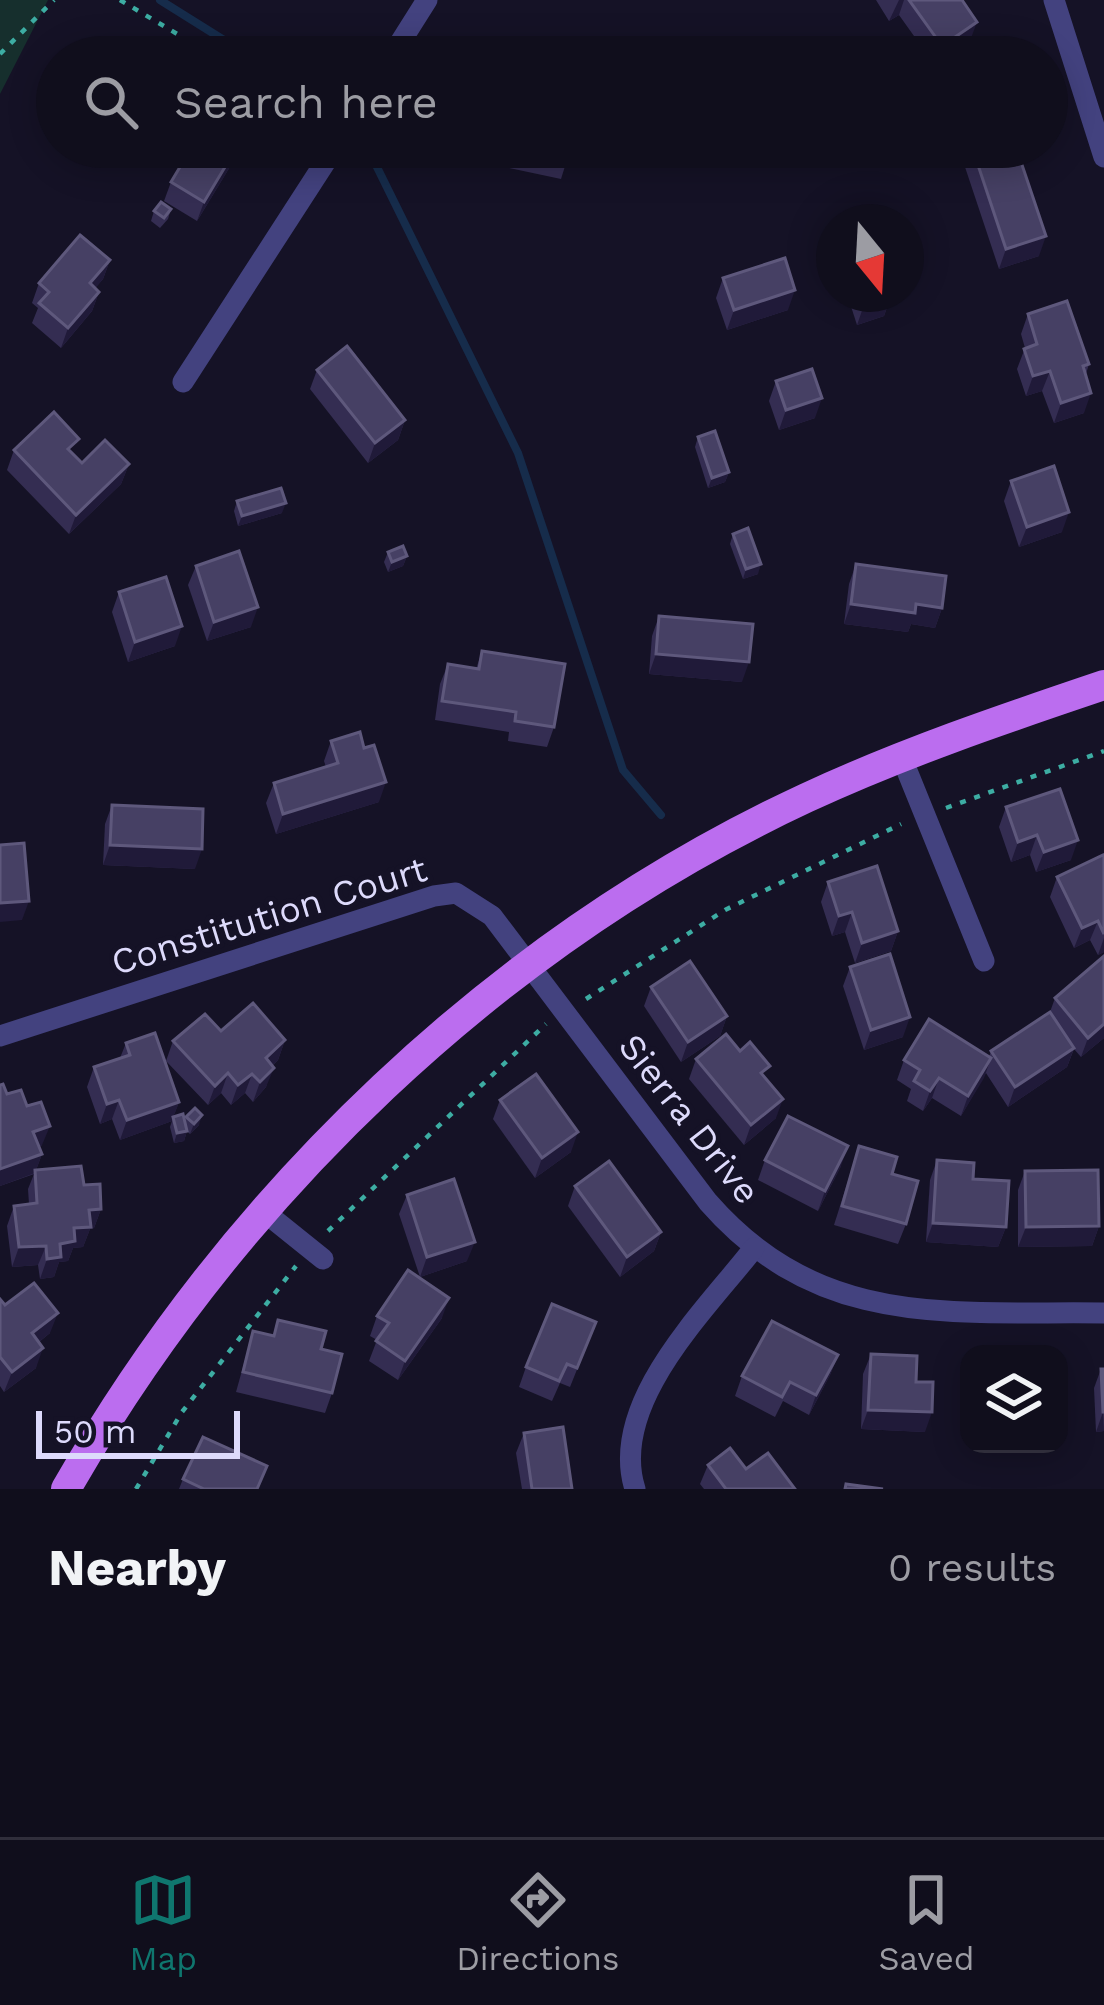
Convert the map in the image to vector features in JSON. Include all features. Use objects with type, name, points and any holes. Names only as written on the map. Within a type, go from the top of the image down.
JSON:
[{"type":"main road","points":[[66,1489],[161,1340],[262,1210],[392,1081],[529,968],[596,919],[709,849],[802,800],[902,756],[1104,686]]},
{"type":"street","points":[[404,36],[427,0]]},
{"type":"street","points":[[1054,0],[1065,36]]},
{"type":"street","points":[[1068,44],[1104,157]]},
{"type":"street","points":[[183,382],[321,168]]},
{"type":"street","points":[[902,756],[984,961]]},
{"type":"street","name":"Constitution Court","points":[[0,1036],[434,896],[456,893],[493,916],[529,968]]},
{"type":"street","name":"Sierra Drive","points":[[529,968],[708,1202],[754,1247],[808,1282],[910,1310],[1104,1312]]},
{"type":"street","points":[[262,1210],[323,1259]]},
{"type":"street","points":[[635,1489],[632,1440],[640,1406],[655,1377],[754,1247]]},
{"type":"path","points":[[0,54],[54,0]]},
{"type":"path","points":[[120,0],[181,36]]},
{"type":"green space","points":[[0,0],[48,0],[0,94]]},
{"type":"building","points":[[909,0],[962,0],[977,22],[957,36],[935,36]]},
{"type":"building","points":[[179,168],[224,168],[204,202],[171,182]]},
{"type":"building","points":[[979,168],[1023,168],[1046,236],[1006,249]]},
{"type":"building","points":[[161,202],[171,209],[164,218],[154,211]]},
{"type":"building","points":[[80,235],[110,260],[90,283],[99,292],[68,328],[39,303],[49,292],[39,283]]},
{"type":"building","points":[[785,258],[795,290],[734,310],[723,278]]},
{"type":"building","points":[[1067,301],[1089,364],[1083,366],[1091,393],[1061,403],[1050,371],[1033,376],[1024,349],[1037,344],[1028,314]]},
{"type":"building","points":[[347,346],[405,420],[375,443],[317,370]]},
{"type":"building","points":[[812,369],[822,398],[786,410],[776,381]]},
{"type":"building","points":[[54,412],[79,439],[68,449],[82,463],[105,440],[129,464],[76,515],[14,450]]},
{"type":"building","points":[[715,431],[729,472],[712,478],[698,437]]},
{"type":"building","points":[[1054,466],[1069,512],[1027,527],[1011,481]]},
{"type":"building","points":[[281,488],[286,503],[242,516],[237,501]]},
{"type":"building","points":[[748,528],[761,564],[746,569],[733,534]]},
{"type":"building","points":[[403,546],[407,556],[392,562],[388,552]]},
{"type":"building","points":[[239,551],[258,607],[214,622],[196,566]]},
{"type":"building","points":[[856,564],[946,576],[942,608],[916,604],[915,613],[851,604]]},
{"type":"building","points":[[166,577],[182,626],[135,642],[119,592]]},
{"type":"building","points":[[659,616],[753,624],[749,662],[656,654]]},
{"type":"building","points":[[482,651],[565,664],[554,727],[515,721],[516,712],[442,701],[448,664],[479,669]]},
{"type":"building","points":[[360,732],[364,748],[374,745],[386,782],[283,814],[274,783],[338,763],[331,741]]},
{"type":"building","points":[[1060,789],[1078,840],[1044,852],[1037,835],[1018,842],[1006,807]]},
{"type":"building","points":[[112,805],[203,809],[202,849],[110,845]]},
{"type":"building","points":[[24,843],[29,901],[0,903],[0,845]]},
{"type":"building","points":[[1103,855],[1104,934],[1098,921],[1082,928],[1057,877]]},
{"type":"building","points":[[877,866],[898,931],[862,943],[852,912],[839,916],[828,882]]},
{"type":"building","points":[[890,954],[910,1017],[871,1030],[850,967]]},
{"type":"building","points":[[1104,956],[1104,1024],[1088,1038],[1055,998]]},
{"type":"building","points":[[690,961],[727,1016],[688,1042],[651,987]]},
{"type":"building","points":[[253,1003],[285,1040],[266,1058],[274,1068],[260,1082],[252,1074],[238,1085],[228,1073],[215,1086],[173,1041],[205,1014],[221,1031]]},
{"type":"building","points":[[1050,1012],[1074,1048],[1015,1087],[991,1051]]},
{"type":"building","points":[[929,1019],[991,1058],[968,1096],[939,1078],[930,1091],[914,1081],[920,1070],[904,1060]]},
{"type":"building","points":[[155,1033],[179,1102],[127,1120],[119,1100],[107,1104],[94,1067],[130,1055],[126,1043]]},
{"type":"building","points":[[726,1034],[740,1051],[750,1042],[770,1066],[761,1073],[783,1099],[751,1125],[696,1059]]},
{"type":"building","points":[[536,1074],[578,1132],[542,1158],[500,1100]]},
{"type":"building","points":[[0,1085],[7,1094],[21,1090],[27,1106],[41,1102],[50,1126],[33,1132],[42,1154],[0,1169]]},
{"type":"building","points":[[195,1108],[202,1115],[194,1124],[186,1117]]},
{"type":"building","points":[[183,1114],[187,1131],[177,1133],[173,1117]]},
{"type":"building","points":[[788,1116],[848,1146],[825,1191],[765,1160]]},
{"type":"building","points":[[859,1146],[897,1157],[892,1174],[918,1181],[906,1224],[842,1206]]},
{"type":"building","points":[[937,1160],[974,1163],[973,1179],[1009,1181],[1006,1227],[933,1223]]},
{"type":"building","points":[[609,1161],[661,1232],[627,1257],[575,1186]]},
{"type":"building","points":[[81,1166],[84,1185],[100,1184],[101,1209],[89,1210],[91,1227],[74,1228],[75,1241],[60,1244],[61,1257],[47,1259],[46,1246],[19,1247],[14,1206],[37,1203],[35,1170]]},
{"type":"building","points":[[1098,1170],[1099,1226],[1026,1227],[1025,1171]]},
{"type":"building","points":[[454,1179],[475,1242],[427,1257],[407,1195]]},
{"type":"building","points":[[408,1270],[449,1298],[405,1361],[376,1341],[389,1323],[377,1316]]},
{"type":"building","points":[[34,1283],[58,1313],[32,1333],[43,1348],[12,1372],[0,1357],[0,1299],[5,1305]]},
{"type":"building","points":[[552,1304],[596,1322],[577,1368],[567,1364],[559,1381],[526,1367]]},
{"type":"building","points":[[278,1320],[326,1331],[321,1349],[342,1354],[332,1393],[243,1372],[253,1331],[274,1336]]},
{"type":"building","points":[[772,1321],[838,1355],[816,1395],[790,1382],[782,1397],[742,1376]]},
{"type":"building","points":[[871,1354],[917,1356],[916,1382],[933,1382],[932,1412],[868,1410]]},
{"type":"building","points":[[563,1427],[572,1489],[532,1489],[524,1433]]},
{"type":"building","points":[[203,1437],[267,1466],[257,1489],[204,1489],[183,1479]]},
{"type":"building","points":[[730,1448],[746,1469],[768,1453],[795,1489],[726,1489],[708,1465]]},
{"type":"building","points":[[846,1484],[883,1489],[845,1489]]},
{"type":"waterway","points":[[160,0],[217,36]]},
{"type":"waterway","points":[[377,168],[518,453],[623,770],[661,815]]}]
